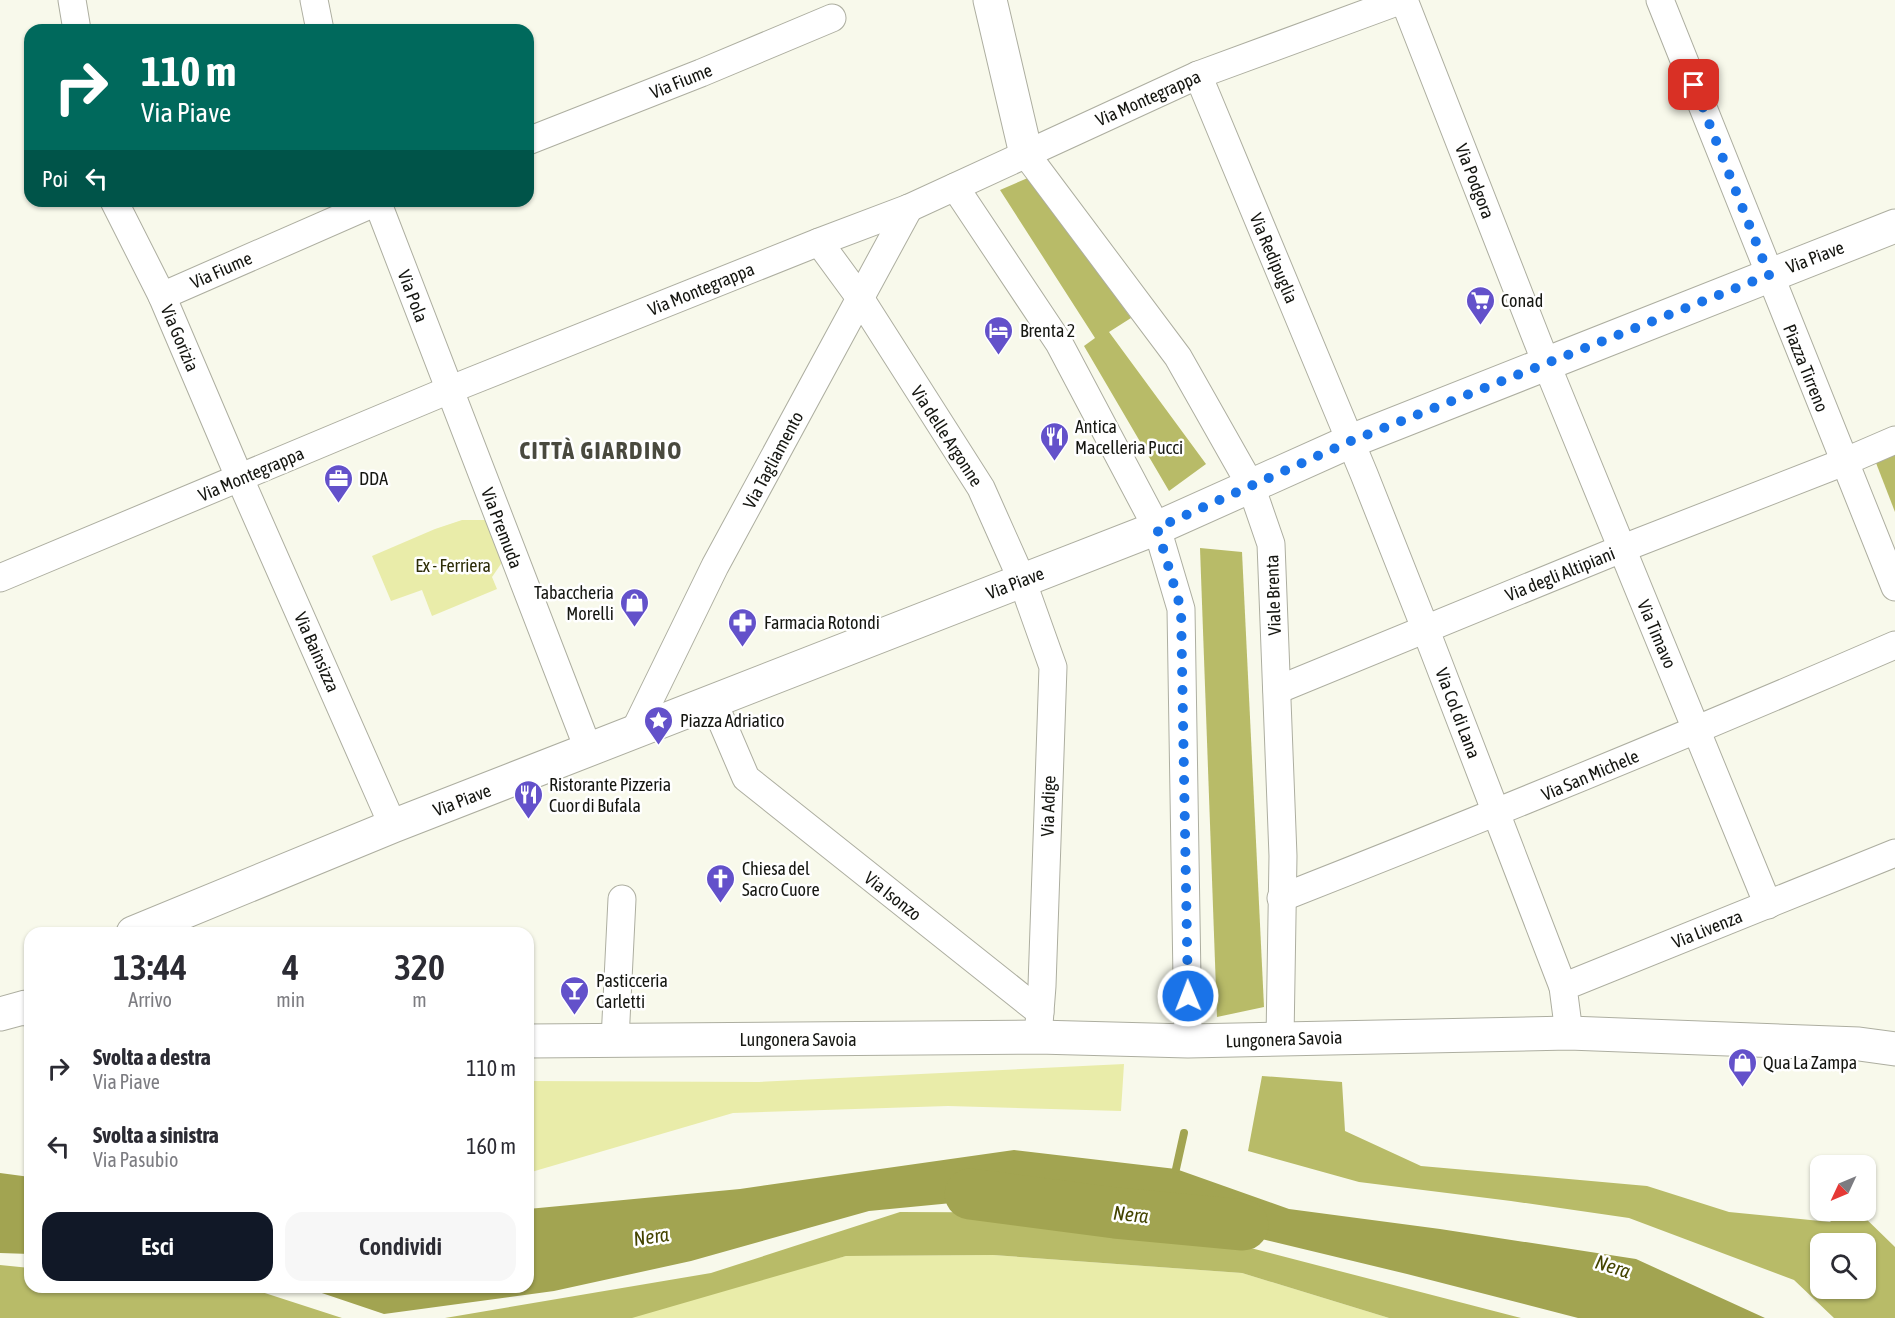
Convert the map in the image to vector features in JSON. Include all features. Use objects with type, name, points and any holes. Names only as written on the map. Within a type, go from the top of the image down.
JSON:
[{"type":"street","points":[[72,0],[76,24]]},
{"type":"street","points":[[315,0],[319,24]]},
{"type":"street","points":[[990,0],[1026,154]]},
{"type":"street","name":"Via Montegrappa","points":[[0,578],[449,390],[909,208],[1198,75],[1403,0]]},
{"type":"street","name":"Via Podgora","points":[[1403,0],[1546,363]]},
{"type":"street","name":"Piazza Tirreno","points":[[1660,0],[1895,587]]},
{"type":"street","name":"Via Fiume","points":[[534,139],[832,18]]},
{"type":"street","name":"Via Redipuglia","points":[[1198,75],[1351,441]]},
{"type":"street","name":"Viale Brenta","points":[[1026,154],[1178,357],[1251,486],[1271,544],[1283,856],[1281,1039]]},
{"type":"street","points":[[955,187],[1059,343],[1157,528],[1181,609],[1188,1041]]},
{"type":"street","name":"Via Gorizia","points":[[117,207],[162,296],[240,479]]},
{"type":"street","name":"Via Fiume","points":[[162,296],[364,207]]},
{"type":"street","name":"Via Pola","points":[[380,207],[449,390]]},
{"type":"street","name":"Via Tagliamento","points":[[633,734],[686,623],[909,208]]},
{"type":"street","name":"Via Piave","points":[[148,927],[393,826],[1157,528],[1351,441],[1895,226]]},
{"type":"street","points":[[819,242],[860,298]]},
{"type":"street","name":"Via delle Argonne","points":[[860,298],[981,488],[1022,580]]},
{"type":"street","name":"Via Timavo","points":[[1546,363],[1768,905]]},
{"type":"street","name":"Via Premuda","points":[[449,390],[589,751]]},
{"type":"street","name":"Via degli Altipiani","points":[[1276,690],[1895,440]]},
{"type":"street","name":"Via Col di Lana","points":[[1351,441],[1563,987]]},
{"type":"street","name":"Via Bainsizza","points":[[240,479],[393,826]]},
{"type":"street","name":"Via Adige","points":[[1022,580],[1053,666],[1039,1025]]},
{"type":"street","name":"Via San Michele","points":[[1281,898],[1496,814],[1895,645]]},
{"type":"street","name":"Via Isonzo","points":[[713,701],[746,778],[1039,1025]]},
{"type":"street","name":"Via Livenza","points":[[1563,987],[1895,852]]},
{"type":"street","points":[[615,1040],[622,899]]},
{"type":"street","points":[[1563,987],[1569,1033]]},
{"type":"street","name":"Lungonera Savoia","points":[[534,1041],[1039,1025],[1188,1041],[1569,1033],[1847,1043],[1895,1049]]},
{"type":"green space","points":[[1030,177],[1131,318],[1109,332],[1206,464],[1169,491],[1084,346],[1095,338],[1000,190]]},
{"type":"green space","points":[[1895,449],[1895,512],[1871,450]]},
{"type":"green space","name":"Ex - Ferriera","points":[[462,520],[486,520],[503,561],[492,577],[497,589],[432,616],[422,590],[391,601],[372,556]]},
{"type":"green space","points":[[1200,548],[1242,552],[1264,1007],[1217,1017]]},
{"type":"green space","points":[[1124,1064],[1121,1111],[948,1106],[733,1113],[534,1171],[534,1081],[759,1082]]},
{"type":"green space","points":[[1262,1076],[1342,1082],[1345,1131],[1421,1166],[1647,1186],[1729,1212],[1810,1221],[1868,1221],[1895,1247],[1895,1318],[1834,1318],[1814,1299],[1876,1299],[1876,1233],[1810,1233],[1810,1295],[1794,1280],[1629,1218],[1359,1182],[1248,1151]]},
{"type":"green space","points":[[900,1212],[1115,1213],[1521,1318],[1389,1318],[1242,1273],[993,1255],[846,1256],[632,1318],[445,1318],[711,1273]]},
{"type":"green space","points":[[993,1255],[1242,1273],[1389,1318],[611,1318],[846,1256]]},
{"type":"green space","points":[[0,1265],[24,1267],[24,1293],[265,1293],[342,1318],[0,1318]]},
{"type":"water","points":[[1014,1150],[1176,1169],[1289,1209],[1636,1259],[1765,1318],[1578,1318],[1407,1274],[1107,1202],[952,1203],[869,1211],[691,1261],[554,1291],[384,1314],[322,1293],[534,1293],[534,1208],[740,1189]]},
{"type":"water","points":[[0,1173],[24,1176],[24,1254],[0,1253]]},
{"type":"waterway","points":[[1176,1169],[1184,1133]]},
{"type":"waterway","name":"Nera","points":[[970,1194],[1115,1213],[1243,1225]]},
{"type":"place","name":"Conad","points":[[1480,326]]},
{"type":"place","name":"Brenta 2","points":[[999,356]]},
{"type":"place","name":"Antica Macelleria Pucci","points":[[1054,462]]},
{"type":"place","name":"DDA","points":[[338,504]]},
{"type":"place","name":"Tabaccheria Morelli","points":[[635,628]]},
{"type":"place","name":"Farmacia Rotondi","points":[[743,648]]},
{"type":"place","name":"Piazza Adriatico","points":[[659,746]]},
{"type":"place","name":"Ristorante Pizzeria Cuor di Bufala","points":[[528,820]]},
{"type":"place","name":"Chiesa del Sacro Cuore","points":[[721,904]]},
{"type":"place","name":"Pasticceria Carletti","points":[[575,1016]]},
{"type":"place","name":"Qua La Zampa","points":[[1742,1088]]},
{"type":"district","name":"CITTÀ GIARDINO","points":[[601,450]]},
{"type":"route","points":[[1188,996],[1181,609],[1157,528],[1351,441],[1769,275],[1694,85]]}]
